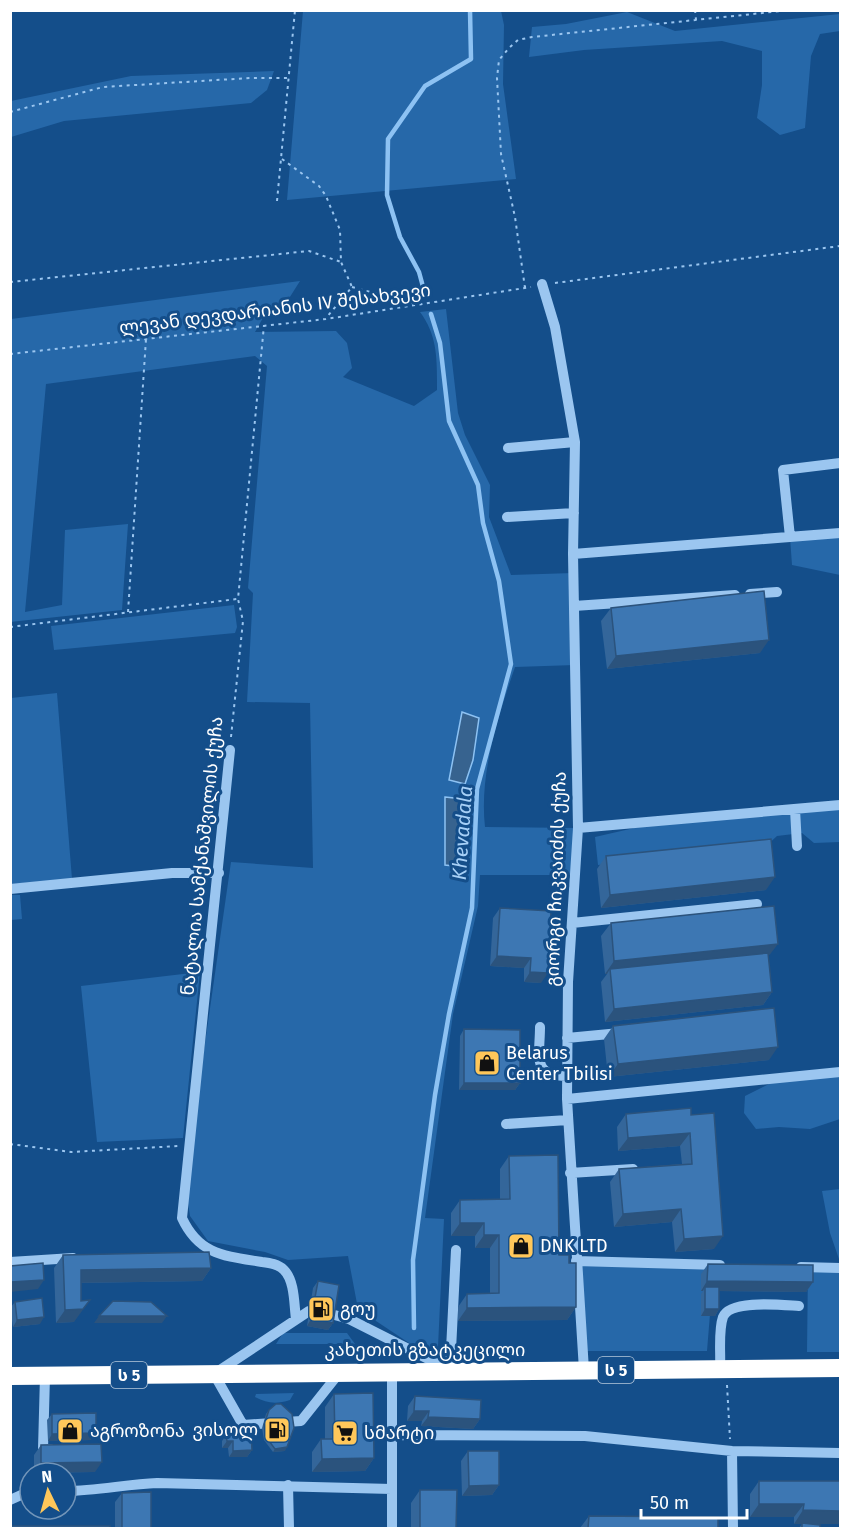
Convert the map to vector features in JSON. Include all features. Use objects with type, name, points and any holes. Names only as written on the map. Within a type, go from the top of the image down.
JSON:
[{"type":"highway","name":"კახეთის გზატკეცილი","points":[[10,1376],[340,1371],[840,1368]]},
{"type":"street","name":"გიორგი ჩიკვაიძის ქუჩა","points":[[542,284],[555,327],[575,442],[573,554],[578,828],[567,1038],[567,1099],[584,1370]]},
{"type":"street","points":[[508,448],[575,442]]},
{"type":"street","points":[[790,537],[783,470],[840,463]]},
{"type":"street","points":[[507,517],[574,513]]},
{"type":"street","points":[[573,554],[840,533]]},
{"type":"street","points":[[574,606],[777,592]]},
{"type":"street","name":"ნატალია სამქანაშვილის ქუჩა","points":[[230,750],[219,873],[187,1146],[182,1218],[191,1237],[220,1255],[274,1264],[285,1270],[292,1285],[296,1319]]},
{"type":"street","points":[[578,828],[840,805]]},
{"type":"street","points":[[795,808],[797,846]]},
{"type":"street","points":[[10,889],[172,873],[219,873]]},
{"type":"street","points":[[572,923],[757,904]]},
{"type":"street","points":[[540,1027],[540,1064],[544,1072],[549,1076],[567,1076]]},
{"type":"street","points":[[567,1038],[635,1031]]},
{"type":"street","points":[[567,1099],[840,1072]]},
{"type":"street","points":[[506,1124],[568,1120]]},
{"type":"street","points":[[570,1173],[650,1167]]},
{"type":"street","points":[[331,1314],[350,1319],[450,1370],[456,1250]]},
{"type":"street","points":[[193,1256],[220,1255]]},
{"type":"street","points":[[10,1262],[36,1258],[84,1258]]},
{"type":"street","points":[[576,1261],[734,1265]]},
{"type":"street","points":[[787,1267],[840,1268]]},
{"type":"street","points":[[724,1369],[722,1319],[726,1310],[736,1305],[799,1305]]},
{"type":"street","points":[[309,1311],[214,1374],[243,1425],[301,1422],[340,1371]]},
{"type":"street","points":[[392,1372],[392,1528]]},
{"type":"street","points":[[45,1376],[43,1449],[65,1450]]},
{"type":"street","points":[[392,1435],[585,1436],[732,1451],[840,1454]]},
{"type":"street","points":[[732,1451],[733,1528]]},
{"type":"street","points":[[78,1491],[119,1485],[157,1483],[392,1489]]},
{"type":"street","points":[[288,1485],[289,1528]]},
{"type":"path","points":[[277,201],[295,10]]},
{"type":"path","points":[[695,10],[696,20]]},
{"type":"path","points":[[525,288],[515,217],[501,154],[499,60],[518,40],[791,10]]},
{"type":"path","points":[[10,112],[103,87],[250,78],[290,78]]},
{"type":"path","points":[[282,159],[319,186],[326,196],[340,230],[341,262],[352,287]]},
{"type":"path","name":"ლევან დევდარიანის IV შესახვევი","points":[[10,354],[326,319],[542,284],[840,246]]},
{"type":"path","points":[[10,282],[309,251],[341,262]]},
{"type":"path","points":[[352,287],[420,305]]},
{"type":"path","points":[[326,319],[352,287]]},
{"type":"path","name":"ნატალია სამქანაშვილის ქუჩა","points":[[230,750],[243,621],[238,599],[264,326]]},
{"type":"path","points":[[128,612],[146,339]]},
{"type":"path","points":[[10,627],[238,599]]},
{"type":"path","points":[[10,1144],[71,1152],[187,1146]]},
{"type":"path","points":[[724,1369],[727,1427],[732,1451]]},
{"type":"shaded area","points":[[303,11],[501,11],[504,25],[503,84],[516,179],[287,200]]},
{"type":"shaded area","points":[[627,12],[675,31],[840,14],[840,31],[820,34],[811,56],[805,128],[780,135],[757,118],[762,85],[762,51],[722,41],[584,50],[529,57],[532,27],[566,24]]},
{"type":"shaded area","points":[[274,71],[267,90],[251,103],[64,121],[11,137],[11,101],[131,76]]},
{"type":"shaded area","points":[[300,281],[288,300],[268,309],[255,332],[336,331],[347,343],[352,368],[343,377],[414,406],[437,390],[433,340],[420,312],[446,309],[458,413],[465,435],[490,485],[489,517],[511,575],[573,573],[575,665],[515,667],[491,746],[484,807],[485,827],[578,828],[575,875],[480,875],[478,906],[453,1014],[425,1218],[444,1219],[438,1347],[415,1347],[358,1309],[348,1256],[288,1260],[265,1252],[208,1241],[190,1216],[188,1203],[197,1099],[231,862],[313,868],[310,703],[247,702],[253,593],[248,588],[267,366],[255,356],[46,384],[25,612],[62,605],[65,530],[128,524],[122,610],[10,622],[11,319]]},
{"type":"shaded area","points":[[840,533],[840,575],[792,565],[790,537]]},
{"type":"shaded area","points":[[234,605],[237,627],[235,633],[54,650],[51,626]]},
{"type":"shaded area","points":[[57,693],[72,879],[11,884],[11,698]]},
{"type":"shaded area","points":[[840,805],[840,842],[814,843],[802,833],[777,836],[764,848],[598,865],[595,837],[669,820]]},
{"type":"shaded area","points":[[11,895],[20,895],[22,919],[11,920]]},
{"type":"shaded area","points":[[200,972],[183,1138],[97,1142],[81,986]]},
{"type":"shaded area","points":[[840,1072],[840,1119],[810,1129],[779,1127],[756,1129],[744,1113],[745,1096],[781,1078]]},
{"type":"shaded area","points":[[840,1189],[840,1262],[830,1233],[822,1191]]},
{"type":"shaded area","points":[[576,1261],[714,1265],[707,1351],[582,1351]]},
{"type":"shaded area","points":[[808,1267],[840,1268],[840,1352],[807,1352]]},
{"type":"shaded area","points":[[283,1333],[347,1333],[355,1344],[276,1344]]},
{"type":"shaded area","points":[[294,1393],[290,1400],[277,1403],[255,1397],[256,1394]]},
{"type":"water","points":[[462,712],[479,718],[473,760],[465,784],[449,780]]},
{"type":"water","points":[[445,797],[463,799],[465,842],[462,867],[445,865]]},
{"type":"building","points":[[764,591],[769,640],[616,656],[611,608]]},
{"type":"building","points":[[771,839],[775,877],[610,895],[606,856]]},
{"type":"building","points":[[774,906],[778,944],[614,961],[611,923]]},
{"type":"building","points":[[500,908],[551,911],[548,973],[530,972],[531,958],[497,956]]},
{"type":"building","points":[[768,953],[772,992],[614,1009],[610,969]]},
{"type":"building","points":[[774,1008],[778,1047],[618,1064],[613,1026]]},
{"type":"building","name":"Belarus Center Tbilisi","points":[[464,1029],[520,1030],[520,1083],[464,1083]]},
{"type":"building","points":[[691,1108],[691,1115],[714,1113],[723,1236],[684,1239],[681,1209],[623,1214],[619,1169],[692,1164],[690,1133],[628,1138],[626,1114]]},
{"type":"building","points":[[558,1155],[559,1255],[569,1255],[569,1263],[576,1263],[576,1307],[467,1308],[467,1294],[499,1293],[499,1235],[484,1235],[484,1223],[460,1223],[460,1200],[510,1199],[509,1156]]},
{"type":"building","points":[[209,1252],[211,1268],[81,1270],[81,1301],[90,1300],[83,1309],[65,1310],[63,1255]]},
{"type":"building","points":[[43,1263],[44,1280],[10,1282],[10,1266]]},
{"type":"building","points":[[708,1264],[813,1265],[813,1282],[707,1281]]},
{"type":"building","points":[[318,1281],[339,1285],[333,1323],[311,1319]]},
{"type":"building","points":[[705,1287],[719,1287],[719,1309],[705,1309]]},
{"type":"building","points":[[42,1298],[44,1317],[17,1320],[15,1302]]},
{"type":"building","points":[[113,1301],[151,1302],[167,1316],[99,1316]]},
{"type":"building","name":"სმარტი","points":[[373,1393],[374,1458],[322,1459],[321,1439],[335,1439],[334,1394]]},
{"type":"building","points":[[415,1396],[481,1400],[480,1419],[428,1417],[429,1411],[414,1411]]},
{"type":"building","name":"ვისოლ","points":[[276,1404],[281,1404],[292,1414],[294,1428],[287,1447],[275,1449],[266,1437],[264,1425],[269,1410]]},
{"type":"building","points":[[96,1413],[96,1433],[52,1434],[52,1414]]},
{"type":"building","points":[[251,1434],[252,1450],[233,1451],[233,1441],[227,1441],[226,1435]]},
{"type":"building","points":[[101,1444],[102,1462],[41,1461],[41,1445]]},
{"type":"building","points":[[468,1451],[499,1451],[499,1485],[469,1486]]},
{"type":"building","points":[[759,1481],[840,1481],[840,1511],[803,1510],[804,1504],[759,1504]]},
{"type":"building","points":[[420,1490],[457,1490],[456,1528],[420,1528]]},
{"type":"building","points":[[151,1492],[151,1528],[122,1528],[122,1493]]},
{"type":"building","points":[[589,1516],[718,1517],[718,1528],[588,1528]]},
{"type":"building","points":[[802,1523],[820,1525],[820,1528],[802,1528]]},
{"type":"building","points":[[10,1526],[110,1526],[110,1528],[10,1528]]},
{"type":"waterway","name":"Khevadala","points":[[425,294],[419,272],[400,237],[387,195],[388,139],[425,86],[471,59],[470,10]]},
{"type":"waterway","name":"Khevadala","points":[[414,1328],[413,1260],[435,1095],[449,1014],[472,908],[477,789],[511,664],[499,581],[483,523],[478,485],[449,421],[440,343],[431,314]]},
{"type":"place","name":"Belarus Center Tbilisi","points":[[487,1063]]},
{"type":"place","name":"DNK LTD","points":[[521,1246]]},
{"type":"place","name":"გოუ","points":[[321,1309]]},
{"type":"place","name":"ვისოლ","points":[[277,1430]]},
{"type":"place","name":"აგროზონა","points":[[70,1431]]},
{"type":"place","name":"სმარტი","points":[[345,1433]]}]
